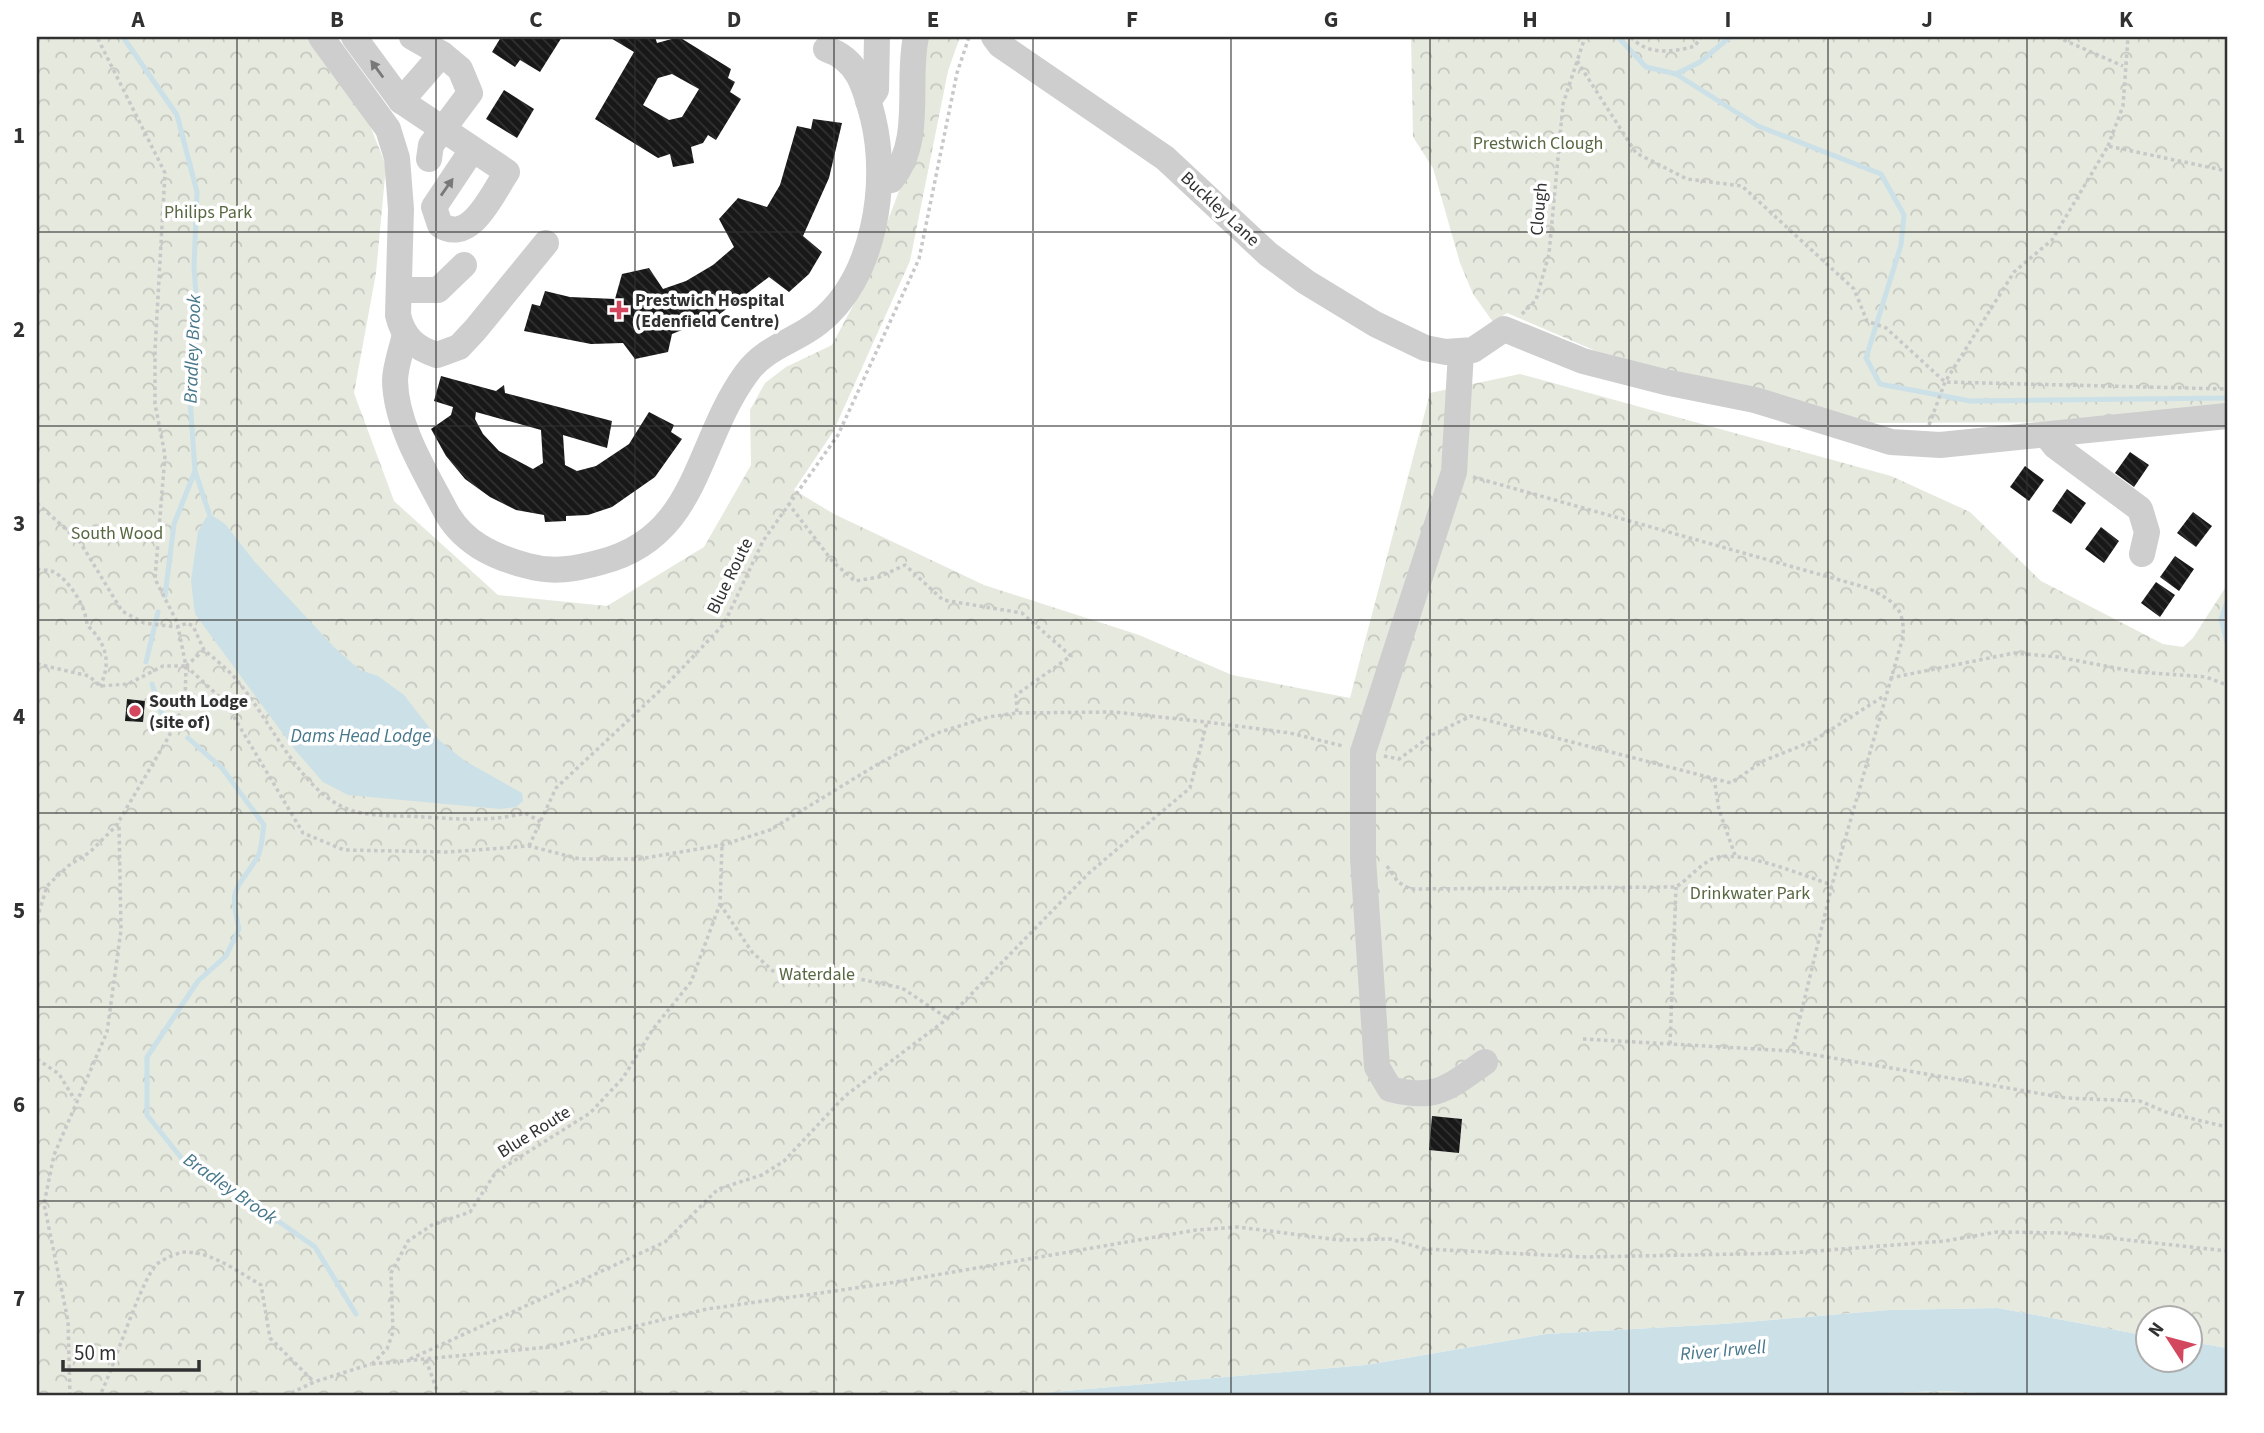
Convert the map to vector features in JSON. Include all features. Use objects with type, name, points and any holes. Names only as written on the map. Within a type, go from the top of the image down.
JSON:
[{"type":"street","points":[[321,37],[388,129],[397,158],[401,209],[398,314],[405,334],[412,344],[437,355],[459,347],[546,243]]},
{"type":"street","points":[[354,37],[401,101],[472,150]]},
{"type":"street","points":[[412,37],[442,54],[460,69],[470,93],[431,145],[429,159]]},
{"type":"street","points":[[868,101],[876,90],[877,37]]},
{"type":"street","points":[[881,181],[891,180],[898,172],[906,149],[911,120],[916,37]]},
{"type":"street","name":"Buckley Lane","points":[[994,37],[1000,45],[1165,158],[1268,254],[1306,282],[1401,338],[1424,348],[1461,352]]},
{"type":"street","points":[[405,334],[395,378],[397,405],[422,466],[446,513],[472,543],[492,555],[533,568],[561,570],[606,561],[646,544],[680,508],[718,424],[746,374],[759,358],[775,346],[807,331],[839,300],[866,249],[881,181],[877,137],[868,101],[852,63],[826,48]]},
{"type":"street","points":[[401,101],[442,54]]},
{"type":"street","points":[[399,290],[439,290],[464,265]]},
{"type":"street","points":[[1485,1062],[1434,1094],[1407,1094],[1390,1089],[1377,1067],[1363,858],[1363,752],[1454,471],[1461,352],[1483,345],[1504,329],[1583,361],[1665,382],[1755,400],[1891,442],[1927,444],[2047,436],[2227,416]]},
{"type":"street","points":[[2047,436],[2055,446],[2140,509],[2147,532],[2142,554]]},
{"type":"path","points":[[37,919],[47,886],[106,837],[120,817],[168,738],[185,703],[186,666],[177,627],[155,579],[165,455],[155,404],[155,350],[165,173],[97,37]]},
{"type":"path","name":"Blue Route","points":[[529,846],[556,788],[668,683],[724,624],[763,541],[838,435],[919,259],[957,73],[969,37]]},
{"type":"path","name":"Clough","points":[[1504,329],[1536,300],[1549,254],[1563,104],[1585,37]]},
{"type":"path","points":[[1631,37],[1636,43],[1668,53],[1695,46],[1701,37]]},
{"type":"path","points":[[2057,37],[2123,66]]},
{"type":"path","points":[[1927,444],[1930,418],[1945,382],[2014,272],[2052,240],[2108,146],[2123,106],[2123,66],[2128,37]]},
{"type":"path","points":[[1577,61],[1636,153],[1687,179],[1742,186],[1854,289],[1867,321],[1886,328],[1945,382],[2227,389]]},
{"type":"path","points":[[2108,146],[2227,171]]},
{"type":"path","points":[[1454,471],[1868,588],[1891,600],[1904,619],[1903,637],[1832,885],[1792,1051]]},
{"type":"path","points":[[37,503],[79,542],[122,611],[144,623],[177,627],[187,623],[193,626],[204,650],[240,683],[300,768],[329,800],[361,813],[504,819],[525,813],[541,822]]},
{"type":"path","points":[[788,503],[833,562],[855,581],[879,577],[905,565],[943,600],[1022,613],[1071,656],[1016,695],[1017,713]]},
{"type":"path","points":[[37,569],[54,572],[76,595],[87,615],[88,625],[98,635],[108,670],[100,686]]},
{"type":"path","points":[[37,664],[89,676],[100,686],[128,684],[163,666],[186,666],[204,650]]},
{"type":"path","points":[[1890,678],[2014,653],[2058,657],[2137,673],[2206,677],[2227,685]]},
{"type":"path","points":[[186,666],[225,702],[303,833],[344,850],[394,853],[529,846],[580,859],[639,859],[722,845],[770,830],[878,764],[937,733],[988,717],[1017,713],[1114,712],[1207,722],[1290,733],[1399,759],[1432,735],[1471,716],[1731,783],[1763,761],[1813,741],[1884,696]]},
{"type":"path","points":[[285,1396],[314,1382],[372,1364],[413,1359],[665,1242],[718,1189],[762,1175],[784,1161],[845,1096],[947,1019],[1090,872],[1190,788],[1207,722]]},
{"type":"path","points":[[1714,778],[1719,810],[1735,855]]},
{"type":"path","points":[[70,1396],[68,1321],[44,1203],[54,1155],[107,1032],[121,930],[117,836],[120,817]]},
{"type":"path","name":"Blue Route","points":[[372,1364],[387,1349],[393,1332],[391,1273],[408,1241],[432,1225],[470,1212],[496,1172],[580,1119],[608,1096],[643,1050],[653,1029],[691,982],[720,904],[722,845]]},
{"type":"path","points":[[1387,858],[1388,870],[1410,888],[1676,887],[1696,875],[1711,860],[1735,855],[1832,885]]},
{"type":"path","points":[[1670,1044],[1676,887]]},
{"type":"path","points":[[720,904],[752,952],[773,971],[850,977],[902,988],[947,1019]]},
{"type":"path","points":[[1583,1039],[1792,1051],[2066,1098],[2140,1101],[2168,1113],[2227,1127]]},
{"type":"path","points":[[37,1059],[59,1074],[75,1101]]},
{"type":"path","points":[[372,1364],[550,1347],[707,1308],[884,1284],[1196,1230],[1238,1227],[1339,1240],[1390,1239],[1425,1249],[1586,1257],[1791,1253],[1945,1241],[1997,1232],[2065,1233],[2227,1251]]},
{"type":"path","points":[[96,1396],[101,1393],[117,1360],[137,1303],[157,1264],[184,1251],[210,1256],[261,1285],[270,1338],[314,1382]]},
{"type":"path","points":[[426,1360],[439,1396]]},
{"type":"green space","points":[[37,37],[313,37],[358,95],[386,166],[376,273],[354,393],[394,501],[498,595],[607,606],[704,547],[751,465],[750,410],[765,383],[786,367],[832,345],[863,287],[902,183],[924,37],[960,37],[948,71],[910,261],[833,432],[794,490],[834,514],[984,585],[1139,635],[1232,675],[1350,698],[1430,393],[1520,374],[1891,476],[1970,512],[2041,581],[2163,644],[2183,647],[2193,638],[2227,585],[2227,1348],[2204,1344],[2204,1304],[2134,1304],[2134,1333],[1998,1308],[1889,1310],[1722,1324],[1546,1334],[1366,1365],[1007,1396],[37,1396]]},
{"type":"green space","name":"Prestwich Clough","points":[[1411,37],[2227,37],[2227,405],[2064,422],[1867,423],[1596,351],[1507,313],[1493,322],[1473,294],[1460,263],[1433,168],[1413,137]]},
{"type":"green space","points":[[1944,1391],[2030,1396],[1799,1396],[1810,1395]]},
{"type":"water","name":"Dams Head Lodge","points":[[209,513],[226,525],[254,561],[335,648],[360,670],[378,676],[404,695],[439,740],[465,761],[522,793],[523,801],[516,807],[500,809],[348,795],[323,782],[295,750],[195,614],[191,581],[198,531]]},
{"type":"water","name":"River Irwell","points":[[1998,1308],[2134,1333],[2134,1374],[2204,1374],[2204,1344],[2227,1348],[2227,1396],[2030,1396],[1944,1391],[1799,1396],[1007,1396],[1366,1365],[1546,1334],[1722,1324],[1889,1310]]},
{"type":"building","points":[[501,37],[562,37],[540,72],[520,60],[515,67],[492,52]]},
{"type":"building","points":[[609,37],[655,37],[657,43],[679,37],[731,69],[728,78],[735,82],[730,92],[741,99],[716,140],[708,135],[703,143],[691,147],[694,163],[673,167],[670,154],[658,158],[595,119],[634,52]],"holes":[[[672,74],[699,89],[682,117],[669,120],[643,105],[658,78]]]},
{"type":"building","points":[[504,90],[534,109],[517,138],[486,119]]},
{"type":"building","points":[[813,119],[842,123],[829,178],[803,236],[822,252],[809,274],[789,292],[769,277],[717,316],[672,334],[668,352],[635,359],[623,343],[591,344],[524,331],[532,304],[540,306],[545,291],[570,297],[615,299],[622,274],[649,268],[663,289],[686,281],[713,265],[734,247],[719,219],[738,198],[767,207],[780,185],[797,126],[811,129]]},
{"type":"building","points":[[441,376],[496,391],[504,385],[505,393],[612,421],[607,448],[563,435],[565,465],[577,471],[596,466],[629,444],[649,412],[674,425],[671,432],[682,439],[655,477],[612,507],[588,515],[566,516],[566,521],[545,522],[544,515],[516,510],[490,497],[465,479],[446,456],[431,429],[451,415],[453,407],[434,401]],"holes":[[[476,412],[541,430],[543,463],[533,469],[499,451],[483,434],[475,419]]]},
{"type":"building","points":[[2130,452],[2149,465],[2134,487],[2115,473]]},
{"type":"building","points":[[2025,466],[2044,480],[2029,501],[2010,487]]},
{"type":"building","points":[[2067,489],[2086,503],[2071,524],[2052,511]]},
{"type":"building","points":[[2193,512],[2212,526],[2196,547],[2177,533]]},
{"type":"building","points":[[2101,527],[2119,541],[2104,563],[2085,549]]},
{"type":"building","points":[[2175,556],[2194,569],[2179,591],[2160,577]]},
{"type":"building","points":[[2156,582],[2175,595],[2160,617],[2141,603]]},
{"type":"building","name":"South Lodge (site of)","points":[[127,699],[145,701],[143,722],[125,721]]},
{"type":"building","points":[[1432,1116],[1462,1119],[1459,1153],[1429,1150]]},
{"type":"waterway","name":"Bradley Brook","points":[[123,37],[177,115],[197,192],[194,267],[198,322],[189,385],[195,471],[174,524],[165,596]]},
{"type":"waterway","points":[[1618,37],[1646,67],[1676,74],[1758,126],[1881,174],[1904,215],[1901,245],[1866,358],[1880,384],[1970,401],[2227,398]]},
{"type":"waterway","points":[[1676,74],[1700,62],[1730,37]]},
{"type":"waterway","name":"Bradley Brook","points":[[195,471],[209,513]]},
{"type":"waterway","points":[[2227,602],[2221,619],[2227,643]]},
{"type":"waterway","name":"Bradley Brook","points":[[146,662],[158,612]]},
{"type":"waterway","name":"Bradley Brook","points":[[152,684],[164,720]]},
{"type":"waterway","name":"Bradley Brook","points":[[188,738],[222,768],[264,825],[259,855],[236,890],[234,905],[239,929],[226,956],[198,981],[147,1057],[147,1115],[183,1160],[237,1192],[315,1247],[356,1314]]},
{"type":"place","name":"Prestwich Hospital (Edenfield Centre)","points":[[619,310]]},
{"type":"place","name":"South Lodge (site of)","points":[[135,711]]},
{"type":"park label","name":"Philips Park","points":[[208,212]]},
{"type":"park label","name":"South Wood","points":[[117,533]]},
{"type":"park label","name":"Drinkwater Park","points":[[1750,893]]},
{"type":"park label","name":"Waterdale","points":[[817,974]]}]
